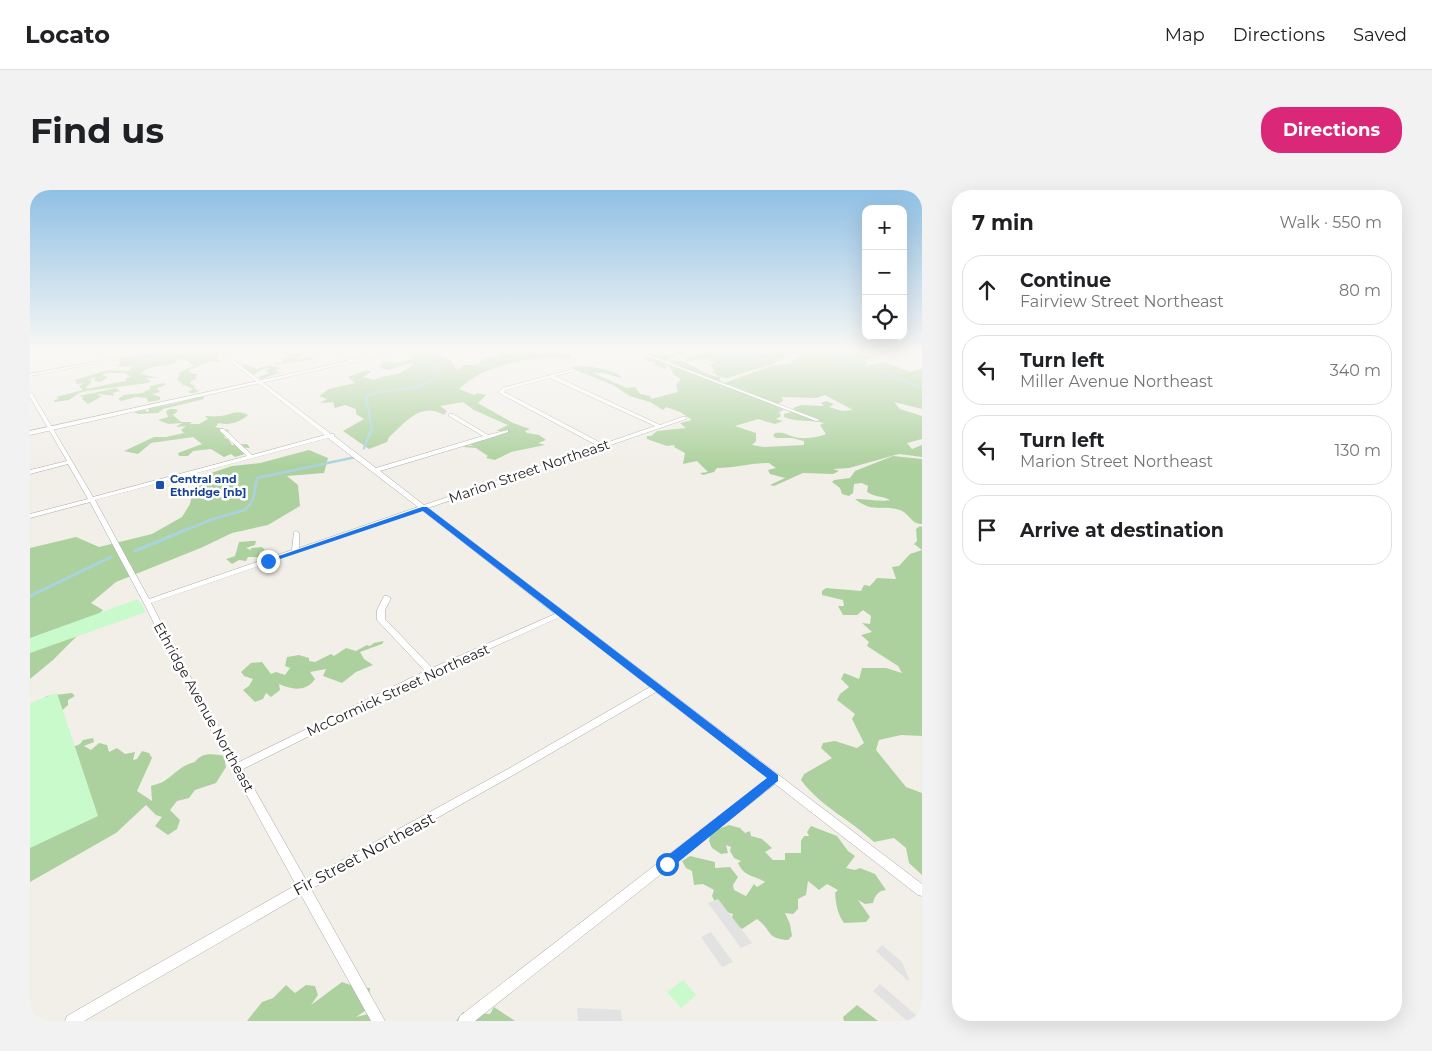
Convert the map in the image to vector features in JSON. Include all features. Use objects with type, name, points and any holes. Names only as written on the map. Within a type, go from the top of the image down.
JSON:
[{"type":"street","points":[[30,433],[226,389]]},
{"type":"street","points":[[271,389],[922,891]]},
{"type":"street","points":[[505,389],[501,390],[503,394],[603,446]]},
{"type":"street","points":[[578,389],[659,426]]},
{"type":"street","points":[[735,389],[818,420]]},
{"type":"street","name":"Ethridge Avenue Northeast","points":[[30,393],[32,402],[51,428],[92,500],[170,648],[378,1021]]},
{"type":"street","points":[[451,415],[488,437]]},
{"type":"street","name":"Marion Street Northeast","points":[[147,602],[684,418]]},
{"type":"street","points":[[222,430],[251,457]]},
{"type":"street","points":[[377,470],[506,431]]},
{"type":"street","points":[[30,516],[332,435]]},
{"type":"street","points":[[30,472],[70,462]]},
{"type":"street","points":[[295,552],[296,533]]},
{"type":"street","points":[[387,598],[381,610],[381,620],[431,672]]},
{"type":"street","name":"McCormick Street Northeast","points":[[236,768],[431,672],[561,614]]},
{"type":"street","name":"Fir Street Northeast","points":[[72,1021],[302,887],[526,765],[657,687]]},
{"type":"street","points":[[465,1021],[775,778]]},
{"type":"green space","points":[[82,389],[103,389],[79,393],[69,400],[55,402],[54,400],[59,399],[56,397],[83,390]]},
{"type":"green space","points":[[112,389],[120,391],[113,393],[114,396],[99,394],[97,395],[102,396],[88,404],[82,399],[84,397],[79,396]]},
{"type":"green space","points":[[150,389],[158,389],[160,392],[152,394],[160,397],[160,400],[148,402],[147,398],[136,397],[121,401],[118,399],[124,395],[142,393]]},
{"type":"green space","points":[[193,389],[197,390],[195,391],[200,390],[191,393],[188,392]]},
{"type":"green space","points":[[329,389],[459,389],[474,395],[478,393],[486,395],[478,403],[513,423],[530,429],[525,431],[539,435],[546,440],[538,443],[545,445],[511,452],[495,460],[486,458],[488,456],[476,448],[464,447],[465,445],[473,446],[470,444],[509,431],[496,431],[508,425],[474,410],[463,402],[440,406],[447,411],[444,415],[428,410],[414,415],[389,437],[387,442],[369,449],[343,431],[364,419],[356,414],[356,409],[345,405],[335,408],[333,402],[320,403],[327,399],[319,396]]},
{"type":"green space","points":[[619,389],[636,389],[640,394],[650,396],[651,399],[678,392],[677,389],[738,389],[784,410],[779,412],[781,416],[776,419],[783,421],[775,424],[758,419],[735,426],[756,433],[756,441],[752,445],[764,447],[804,445],[804,441],[792,438],[776,438],[773,436],[775,433],[804,438],[826,434],[820,425],[824,423],[784,417],[784,414],[796,411],[793,408],[801,405],[824,406],[821,403],[826,401],[834,404],[829,407],[842,411],[853,410],[825,395],[816,398],[782,397],[783,401],[778,404],[740,389],[922,389],[922,409],[894,402],[900,409],[922,416],[922,439],[907,443],[912,449],[922,445],[922,457],[899,454],[849,468],[833,469],[839,471],[833,474],[803,473],[774,486],[770,485],[785,478],[770,474],[768,470],[776,468],[769,463],[717,468],[714,472],[703,475],[700,473],[708,472],[697,461],[683,464],[685,453],[674,447],[675,445],[667,446],[647,439],[647,436],[651,436],[657,431],[686,428],[680,423],[692,420],[680,412],[666,407],[663,410],[650,402],[630,396]]},
{"type":"green space","points":[[197,396],[204,397],[204,399],[163,409],[158,413],[138,414],[134,412],[145,410],[147,412],[149,408],[181,402]]},
{"type":"green space","points":[[170,409],[178,411],[173,415],[181,422],[192,422],[190,424],[199,424],[208,419],[205,416],[222,416],[236,412],[244,413],[248,415],[242,420],[227,424],[219,423],[215,427],[229,430],[224,438],[228,439],[232,445],[247,444],[250,448],[237,447],[245,454],[235,457],[231,454],[224,457],[211,449],[193,451],[188,456],[179,456],[178,453],[202,444],[193,437],[151,443],[138,454],[124,451],[154,437],[166,437],[184,433],[181,430],[186,426],[176,427],[182,423],[168,424],[158,420],[168,417],[166,411]]},
{"type":"green space","points":[[309,450],[328,458],[324,473],[287,476],[298,485],[300,506],[268,525],[232,533],[203,547],[116,582],[91,603],[103,610],[53,660],[30,679],[30,548],[76,537],[99,547],[152,534],[182,517],[190,504],[194,484],[205,475],[232,466],[260,463]]},
{"type":"green space","points":[[893,456],[922,459],[922,524],[913,521],[900,510],[862,504],[855,499],[890,500],[867,492],[868,486],[862,483],[854,484],[853,493],[849,496],[842,494],[840,488],[832,482],[834,480],[850,478],[855,471]]},
{"type":"green space","points":[[920,526],[922,527],[922,550],[914,544],[917,541],[916,529]]},
{"type":"green space","points":[[256,541],[255,545],[246,548],[251,550],[251,548],[262,547],[265,550],[260,552],[259,557],[248,557],[246,561],[239,560],[232,564],[226,559],[235,556],[239,542]]},
{"type":"green space","points":[[922,550],[922,736],[901,735],[879,740],[876,750],[906,787],[922,793],[922,875],[909,863],[906,848],[894,838],[874,842],[827,806],[801,780],[804,774],[832,758],[821,748],[823,743],[835,741],[857,748],[864,743],[852,719],[855,714],[837,700],[840,694],[849,687],[841,679],[844,673],[859,679],[862,668],[886,668],[902,673],[898,666],[867,646],[869,642],[861,635],[872,632],[862,623],[870,624],[871,616],[863,610],[857,615],[843,615],[838,606],[844,606],[843,600],[822,595],[822,591],[826,588],[861,591],[864,585],[870,586],[877,578],[896,579],[892,567],[899,566],[910,554]]},
{"type":"green space","points":[[138,599],[146,612],[30,653],[30,638]]},
{"type":"green space","points":[[384,641],[382,644],[360,652],[364,659],[373,665],[356,672],[342,683],[323,676],[326,669],[310,672],[315,679],[303,688],[289,688],[279,684],[280,690],[271,697],[266,693],[263,699],[255,702],[243,690],[249,686],[253,679],[244,676],[241,672],[251,663],[262,662],[271,674],[276,672],[285,675],[290,668],[285,666],[287,657],[299,655],[315,662],[331,654],[334,656],[346,648],[356,651],[367,645],[370,646]]},
{"type":"green space","points":[[57,693],[98,816],[30,848],[30,703]]},
{"type":"green space","points":[[72,693],[75,696],[68,700],[68,705],[45,726],[68,749],[80,744],[83,740],[93,738],[94,742],[84,746],[91,750],[99,743],[107,745],[109,752],[117,748],[125,754],[135,752],[133,760],[137,759],[142,751],[149,753],[152,758],[137,791],[152,801],[151,786],[164,782],[183,767],[205,755],[224,756],[226,767],[216,783],[195,790],[189,798],[177,801],[170,810],[180,820],[177,829],[168,835],[155,826],[162,817],[156,815],[146,805],[116,833],[30,882],[30,708],[47,696]]},
{"type":"green space","points":[[729,825],[740,828],[745,833],[750,831],[751,836],[762,839],[772,848],[765,852],[773,860],[785,860],[785,853],[801,853],[801,841],[804,836],[809,836],[807,832],[811,826],[837,836],[848,851],[855,856],[846,868],[855,870],[860,868],[875,874],[886,890],[877,894],[873,903],[865,904],[858,900],[870,917],[866,922],[844,923],[836,905],[835,893],[838,890],[827,884],[819,890],[808,881],[806,895],[798,899],[798,909],[793,914],[785,913],[790,924],[792,936],[788,940],[772,936],[757,919],[742,929],[731,921],[733,914],[722,910],[716,903],[712,896],[714,890],[703,884],[694,885],[692,871],[686,868],[682,861],[690,856],[715,862],[715,868],[730,867],[738,877],[733,885],[734,890],[746,896],[754,884],[757,887],[765,882],[740,868],[738,863],[741,861],[734,858],[730,851],[731,847],[726,845],[728,853],[721,854],[712,848],[709,841],[711,832]]},
{"type":"green space","points":[[683,980],[696,995],[681,1008],[667,992]]},
{"type":"green space","points":[[342,982],[356,987],[370,988],[368,1009],[356,1017],[368,1014],[382,1016],[385,1021],[247,1021],[262,1002],[273,998],[286,985],[295,993],[306,985],[315,986],[318,995],[311,1005]]},
{"type":"green space","points":[[857,1005],[878,1021],[844,1021],[843,1017]]},
{"type":"green space","points":[[494,1007],[515,1021],[456,1021],[463,1012],[490,1014]]},
{"type":"shaded area","points":[[718,899],[752,943],[741,948],[708,903]]},
{"type":"shaded area","points":[[711,932],[733,962],[722,967],[701,937]]},
{"type":"shaded area","points":[[882,945],[902,962],[909,979],[908,981],[876,951]]},
{"type":"shaded area","points":[[880,984],[916,1015],[914,1021],[907,1021],[873,991]]},
{"type":"shaded area","points":[[577,1008],[621,1010],[622,1021],[578,1021]]},
{"type":"waterway","points":[[372,429],[366,396],[407,389]]},
{"type":"waterway","points":[[364,448],[372,429]]},
{"type":"waterway","points":[[186,530],[213,519],[245,510],[253,500],[257,478],[356,457]]},
{"type":"waterway","points":[[135,551],[188,529]]},
{"type":"waterway","points":[[30,596],[111,557]]},
{"type":"place","name":"Central and Ethridge [nb]","points":[[160,485]]},
{"type":"route","points":[[268,561],[424,508],[775,778],[667,864]]}]
